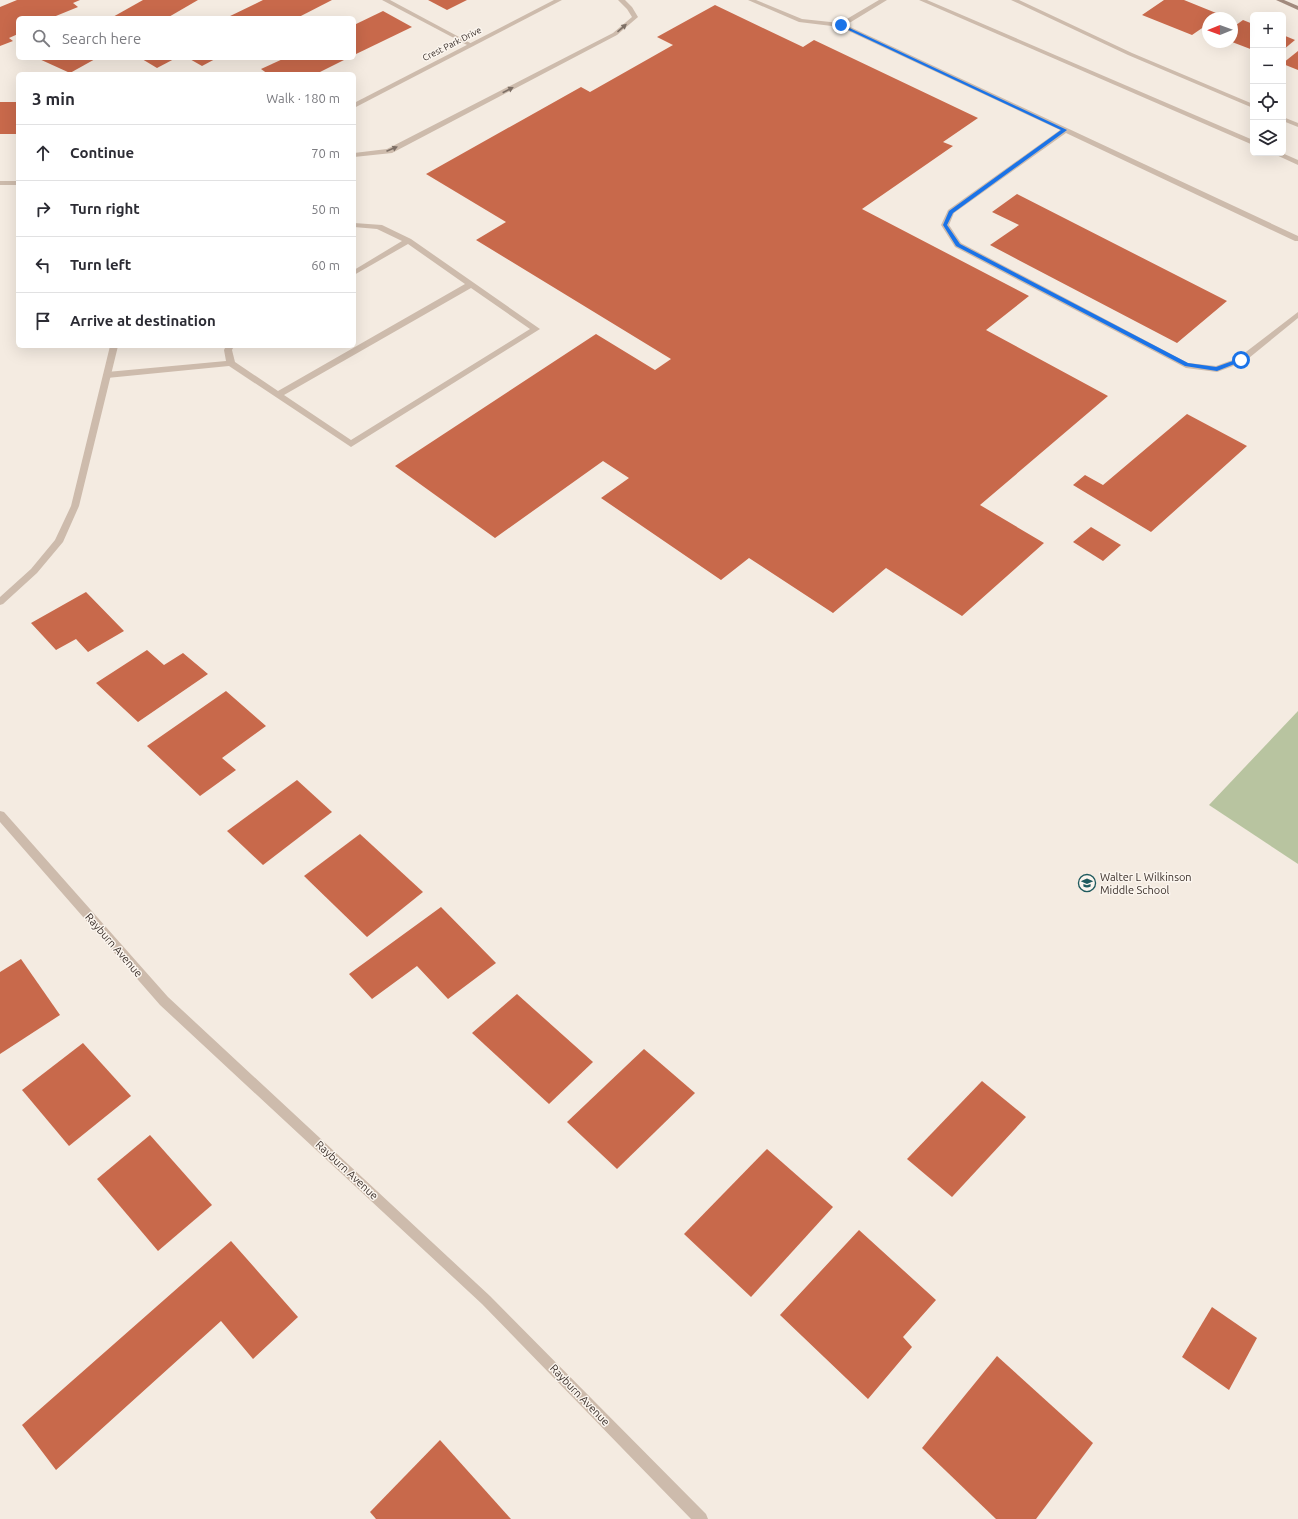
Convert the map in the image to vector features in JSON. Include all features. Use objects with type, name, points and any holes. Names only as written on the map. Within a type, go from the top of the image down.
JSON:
[{"type":"street","points":[[385,0],[471,45]]},
{"type":"street","name":"Crest Park Drive","points":[[356,105],[559,0]]},
{"type":"street","points":[[356,155],[389,151],[615,34],[635,17],[630,8],[621,0]]},
{"type":"street","points":[[750,0],[801,21],[841,25],[1298,239]]},
{"type":"street","points":[[841,25],[884,0]]},
{"type":"street","points":[[922,0],[1250,142]]},
{"type":"street","points":[[1014,0],[1130,54],[1250,105]]},
{"type":"street","points":[[1279,0],[1298,8]]},
{"type":"street","points":[[1286,120],[1298,125]]},
{"type":"street","points":[[1065,130],[951,212],[945,225],[958,245],[1186,365],[1217,369],[1241,360],[1298,314]]},
{"type":"street","points":[[1283,156],[1298,163]]},
{"type":"street","points":[[0,183],[16,183]]},
{"type":"street","points":[[107,375],[231,363],[351,444],[536,329],[408,241],[379,227],[356,225]]},
{"type":"street","points":[[356,272],[408,241]]},
{"type":"street","points":[[278,395],[471,284]]},
{"type":"street","points":[[0,602],[34,571],[59,542],[75,506],[114,348]]},
{"type":"street","points":[[229,348],[228,350],[231,363]]},
{"type":"street","name":"Rayburn Avenue","points":[[0,815],[164,1002],[486,1300],[701,1519]]},
{"type":"green space","points":[[1298,711],[1298,864],[1209,805]]},
{"type":"building","points":[[17,0],[80,0],[73,3],[78,7],[56,16],[16,16],[16,35],[9,38],[13,41],[0,46],[0,7]]},
{"type":"building","points":[[143,0],[198,0],[170,16],[115,16]]},
{"type":"building","points":[[263,0],[332,0],[301,16],[230,16]]},
{"type":"building","points":[[428,0],[467,0],[447,10]]},
{"type":"building","points":[[1164,0],[1184,0],[1214,12],[1202,12],[1202,28],[1192,35],[1142,15]]},
{"type":"building","points":[[715,5],[803,47],[814,40],[978,118],[943,142],[953,146],[862,209],[1029,296],[986,330],[1108,396],[980,505],[1044,543],[962,616],[886,568],[833,613],[749,558],[721,580],[601,498],[629,478],[603,461],[495,538],[395,466],[596,334],[655,370],[671,359],[476,240],[506,222],[426,174],[581,87],[590,92],[673,45],[657,37]]},
{"type":"building","points":[[383,11],[412,27],[356,54],[356,24]]},
{"type":"building","points":[[1243,20],[1250,23],[1250,49],[1238,44],[1238,24]]},
{"type":"building","points":[[1286,36],[1295,40],[1286,48]]},
{"type":"building","points":[[1298,51],[1298,70],[1286,65],[1286,61]]},
{"type":"building","points":[[41,60],[93,60],[72,72],[68,72]]},
{"type":"building","points":[[144,60],[172,60],[157,68]]},
{"type":"building","points":[[192,60],[213,60],[202,66]]},
{"type":"building","points":[[281,60],[344,60],[320,72],[265,72],[261,69]]},
{"type":"building","points":[[0,102],[16,102],[16,134],[0,134]]},
{"type":"building","points":[[1017,194],[1227,301],[1177,343],[990,245],[1019,225],[992,212]]},
{"type":"building","points":[[1187,414],[1247,446],[1151,532],[1073,485],[1085,475],[1103,485]]},
{"type":"building","points":[[1091,527],[1121,545],[1103,561],[1073,542]]},
{"type":"building","points":[[86,592],[124,631],[88,652],[76,639],[56,650],[31,623]]},
{"type":"building","points":[[147,650],[164,665],[183,653],[208,674],[138,722],[96,683]]},
{"type":"building","points":[[226,691],[266,726],[222,758],[236,770],[200,796],[147,746]]},
{"type":"building","points":[[297,780],[332,812],[263,865],[227,831]]},
{"type":"building","points":[[360,834],[423,892],[367,937],[304,876]]},
{"type":"building","points":[[441,907],[496,963],[448,999],[417,966],[372,999],[349,974]]},
{"type":"building","points":[[21,959],[60,1015],[0,1054],[0,972]]},
{"type":"building","points":[[517,994],[593,1062],[549,1104],[472,1033]]},
{"type":"building","points":[[83,1043],[131,1096],[69,1146],[22,1090]]},
{"type":"building","points":[[644,1049],[695,1093],[617,1169],[567,1122]]},
{"type":"building","points":[[982,1081],[1026,1117],[952,1197],[907,1159]]},
{"type":"building","points":[[150,1135],[212,1205],[158,1251],[97,1179]]},
{"type":"building","points":[[767,1149],[833,1207],[751,1297],[684,1234]]},
{"type":"building","points":[[859,1230],[936,1300],[903,1337],[912,1347],[868,1399],[780,1315]]},
{"type":"building","points":[[231,1241],[298,1317],[253,1359],[221,1321],[56,1470],[22,1425]]},
{"type":"building","points":[[1212,1307],[1257,1338],[1229,1390],[1182,1357]]},
{"type":"building","points":[[997,1356],[1093,1443],[1036,1519],[996,1519],[922,1448]]},
{"type":"building","points":[[440,1440],[511,1519],[376,1519],[370,1512]]},
{"type":"place","name":"Walter L Wilkinson Middle School","points":[[1087,883]]},
{"type":"route","points":[[841,25],[1065,130],[951,212],[945,225],[958,245],[1186,365],[1217,369],[1241,360]]}]
